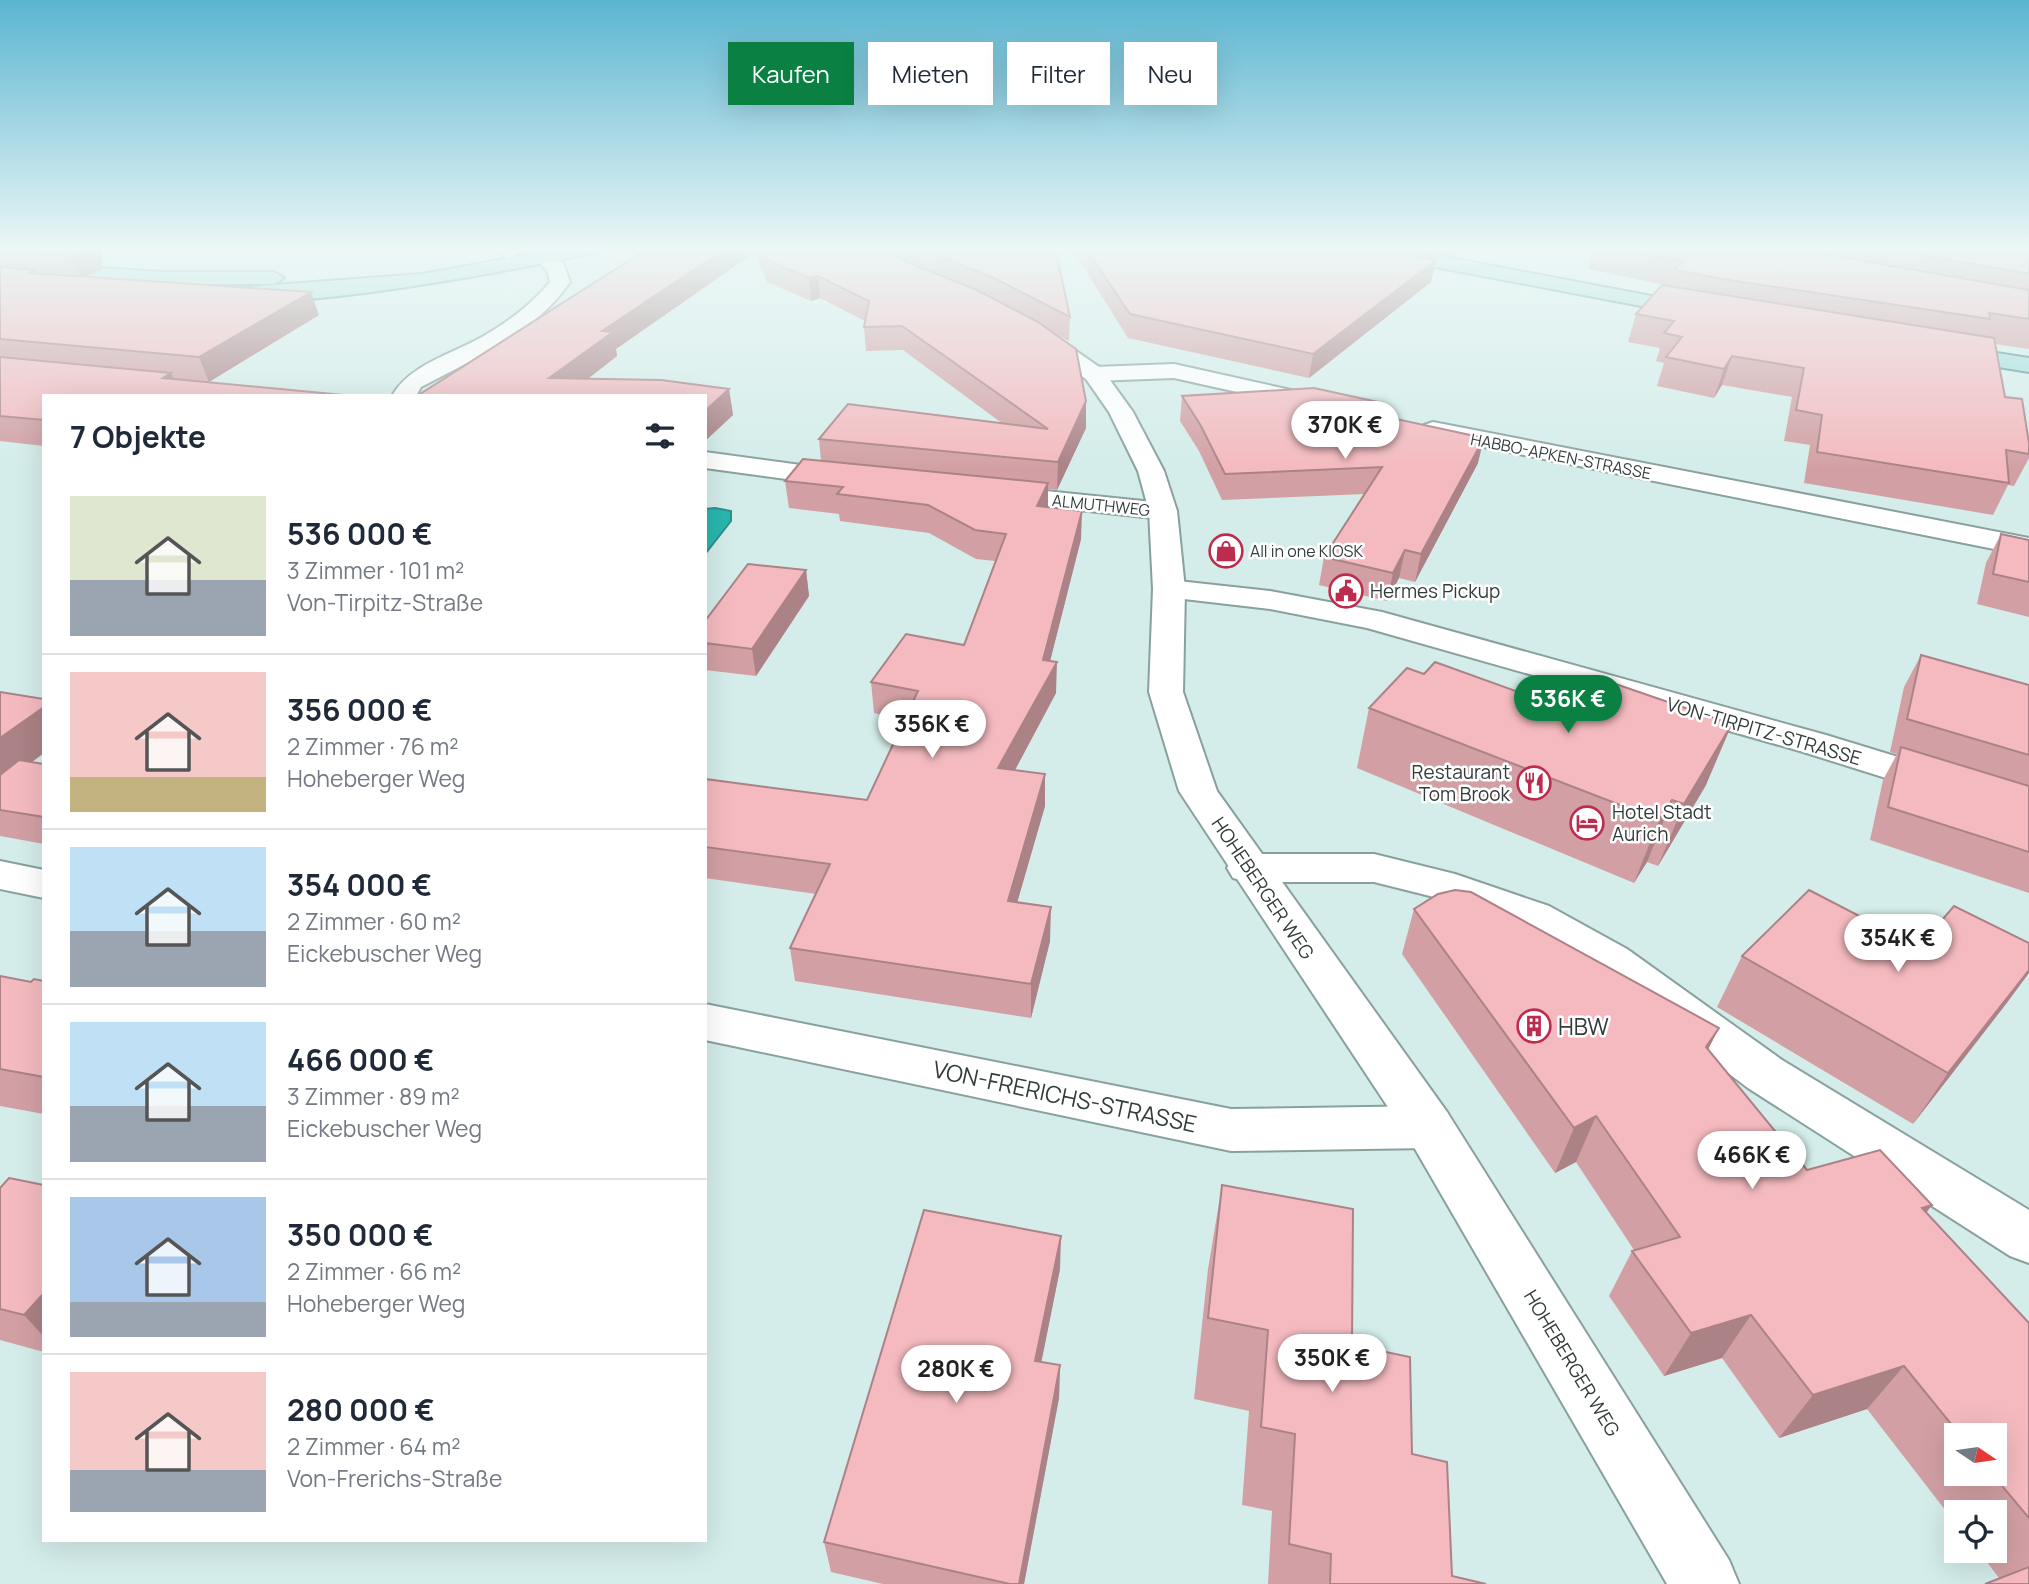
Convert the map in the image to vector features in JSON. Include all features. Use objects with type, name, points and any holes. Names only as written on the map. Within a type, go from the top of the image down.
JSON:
[{"type":"main road","points":[[1921,348],[2029,365]]},
{"type":"street","points":[[399,394],[411,383],[521,321]]},
{"type":"street","name":"HOHEBERGER WEG","points":[[1012,321],[1047,340],[1094,374],[1121,412],[1151,471],[1163,511],[1169,589],[1166,692],[1198,791],[1248,868],[1429,1127],[1705,1584]]},
{"type":"street","points":[[1094,374],[1174,371],[1336,408]]},
{"type":"street","name":"HABBO-APKEN-STRASSE","points":[[1404,423],[2029,547]]},
{"type":"street","points":[[707,460],[873,482]]},
{"type":"street","name":"ALMUTHWEG","points":[[970,491],[1163,511]]},
{"type":"street","name":"VON-TIRPITZ-STRASSE","points":[[1169,589],[1283,602],[1382,622],[1813,744],[2029,810]]},
{"type":"street","points":[[1248,868],[1374,868],[1440,884],[1534,917],[1611,961],[1765,1074],[2029,1239]]},
{"type":"street","points":[[0,875],[42,884]]},
{"type":"street","name":"VON-FRERICHS-STRASSE","points":[[707,1022],[1231,1130],[1429,1127]]},
{"type":"water","points":[[707,509],[731,511],[731,521],[707,551]]},
{"type":"building","points":[[0,321],[261,321],[199,357],[0,339]]},
{"type":"building","points":[[534,321],[617,321],[602,331],[613,332],[549,378],[661,380],[729,389],[707,409],[707,394],[420,394]]},
{"type":"building","points":[[865,321],[1038,322],[1076,349],[1086,401],[1058,462],[819,439],[848,404],[1048,429],[902,326],[864,327]]},
{"type":"building","points":[[1162,321],[1356,321],[1313,354]]},
{"type":"building","points":[[1674,321],[1887,321],[1994,338],[2005,397],[2022,399],[2029,454],[2006,450],[2009,483],[1817,452],[1822,415],[1796,410],[1804,368],[1732,356],[1724,369],[1666,357],[1682,337],[1664,333]]},
{"type":"building","points":[[0,357],[171,373],[163,378],[333,394],[42,394],[42,420],[0,416]]},
{"type":"building","points":[[1314,388],[1383,403],[1373,414],[1484,438],[1421,554],[1405,550],[1393,573],[1324,557],[1382,467],[1225,474],[1201,426],[1182,396]]},
{"type":"building","points":[[803,459],[1048,483],[1037,506],[1082,511],[1043,660],[1057,662],[998,768],[1045,774],[1008,901],[1051,907],[1031,984],[790,948],[830,864],[707,847],[707,779],[867,800],[918,691],[871,682],[906,634],[964,645],[1006,534],[975,530],[928,505],[837,494],[843,487],[785,481]]},
{"type":"building","points":[[2001,534],[2029,540],[2029,582],[1993,574]]},
{"type":"building","points":[[748,564],[806,570],[752,649],[707,643],[707,618]]},
{"type":"building","points":[[1921,655],[2029,685],[2029,755],[1907,719]]},
{"type":"building","points":[[1435,662],[1582,715],[1607,681],[1732,724],[1684,804],[1672,800],[1659,820],[1369,708],[1407,668],[1424,674]]},
{"type":"building","points":[[0,692],[42,699],[42,708],[0,738]]},
{"type":"building","points":[[1901,747],[2029,786],[2029,852],[1888,807]]},
{"type":"building","points":[[19,760],[42,764],[42,817],[0,810],[0,775]]},
{"type":"building","points":[[1455,890],[1471,892],[1719,1028],[1706,1047],[1807,1170],[1880,1150],[1932,1205],[1922,1208],[2029,1323],[2029,1518],[2002,1486],[2007,1486],[2007,1423],[1950,1423],[1904,1366],[1813,1395],[1751,1315],[1691,1333],[1632,1251],[1680,1237],[1596,1116],[1574,1128],[1414,909],[1438,894]]},
{"type":"building","points":[[1809,890],[1919,947],[1954,906],[2029,943],[2029,970],[1948,1073],[1742,956]]},
{"type":"building","points":[[0,976],[31,982],[34,979],[42,981],[42,1077],[0,1069]]},
{"type":"building","points":[[9,1178],[42,1185],[42,1295],[24,1315],[0,1309],[0,1188]]},
{"type":"building","points":[[1222,1185],[1353,1209],[1352,1345],[1410,1357],[1412,1454],[1447,1462],[1452,1576],[1486,1584],[1330,1584],[1331,1554],[1289,1544],[1295,1434],[1261,1427],[1268,1330],[1208,1318]]},
{"type":"building","points":[[924,1210],[1061,1236],[1035,1361],[1060,1365],[1019,1584],[824,1542]]},
{"type":"building","points":[[2029,1567],[2029,1584],[1985,1584]]},
{"type":"place","name":"All in one KIOSK","points":[[1226,551]]},
{"type":"place","name":"Hermes Pickup","points":[[1346,591]]},
{"type":"place","name":"Restaurant Tom Brook","points":[[1534,783]]},
{"type":"place","name":"Hotel Stadt Aurich","points":[[1587,823]]},
{"type":"place","name":"HBW","points":[[1534,1026]]}]
